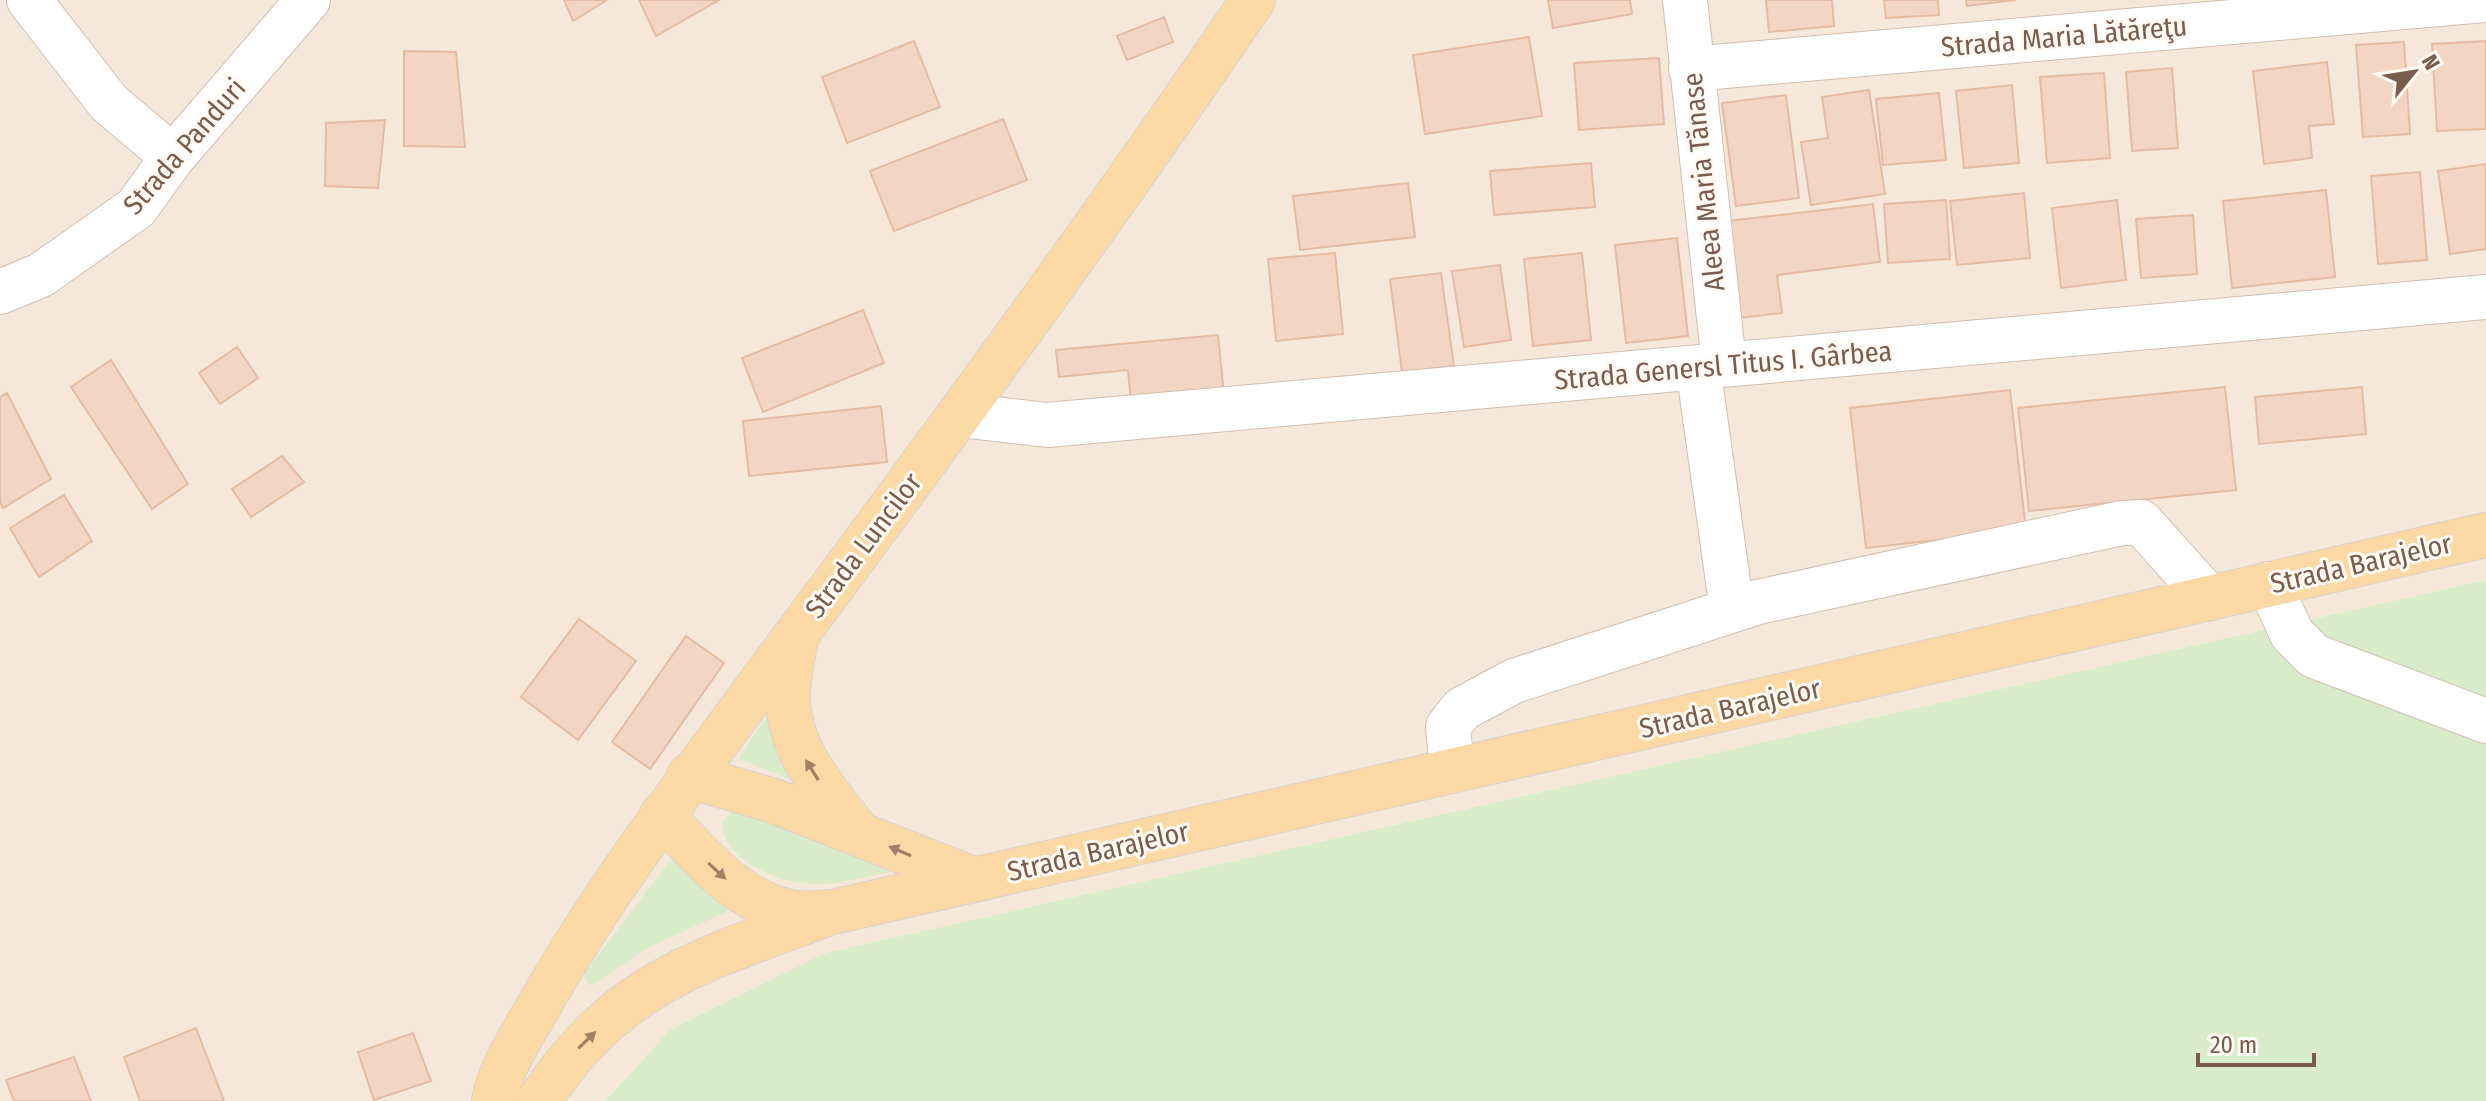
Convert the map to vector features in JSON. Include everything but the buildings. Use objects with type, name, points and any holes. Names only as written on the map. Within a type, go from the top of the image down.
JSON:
[{"type":"main road","name":"Strada Luncilor","points":[[488,1098],[553,981],[689,776],[960,415],[1253,0]]},
{"type":"main road","name":"Strada Barajelor","points":[[662,815],[722,878],[759,900],[790,913],[833,912],[2486,535]]},
{"type":"main road","points":[[798,632],[787,696],[794,731],[807,764],[858,832]]},
{"type":"main road","name":"Strada Barajelor","points":[[689,776],[721,784],[858,832],[973,879]]},
{"type":"main road","points":[[539,1101],[566,1059],[618,1008],[665,977],[833,912]]},
{"type":"street","points":[[29,0],[109,103],[173,157]]},
{"type":"street","name":"Strada Panduri","points":[[0,292],[41,275],[136,208],[173,157],[308,0]]},
{"type":"street","name":"Aleea Maria Tănase","points":[[1685,0],[1732,610]]},
{"type":"street","name":"Strada Maria Lătăreţu","points":[[1691,69],[2485,0]]},
{"type":"street","name":"Strada Genersl Titus I. Gârbea","points":[[960,415],[1047,425],[2486,297]]},
{"type":"street","points":[[1452,771],[1448,727],[1462,709],[1514,681],[1732,610],[2122,523],[2141,522],[2209,598]]},
{"type":"street","points":[[2269,584],[2292,634],[2314,656],[2483,718]]},
{"type":"shaded area","points":[[0,0],[2486,0],[2486,580],[825,953],[670,1030],[605,1101],[0,1101]]},
{"type":"green space","points":[[2486,580],[2486,1101],[605,1101],[670,1030],[825,953]]},
{"type":"green space","points":[[769,712],[796,782],[739,759]]},
{"type":"green space","points":[[734,808],[891,869],[887,873],[822,884],[785,880],[742,859],[732,848],[722,823]]},
{"type":"green space","points":[[672,858],[726,906],[726,912],[648,948],[593,985],[587,983],[584,974]]}]
